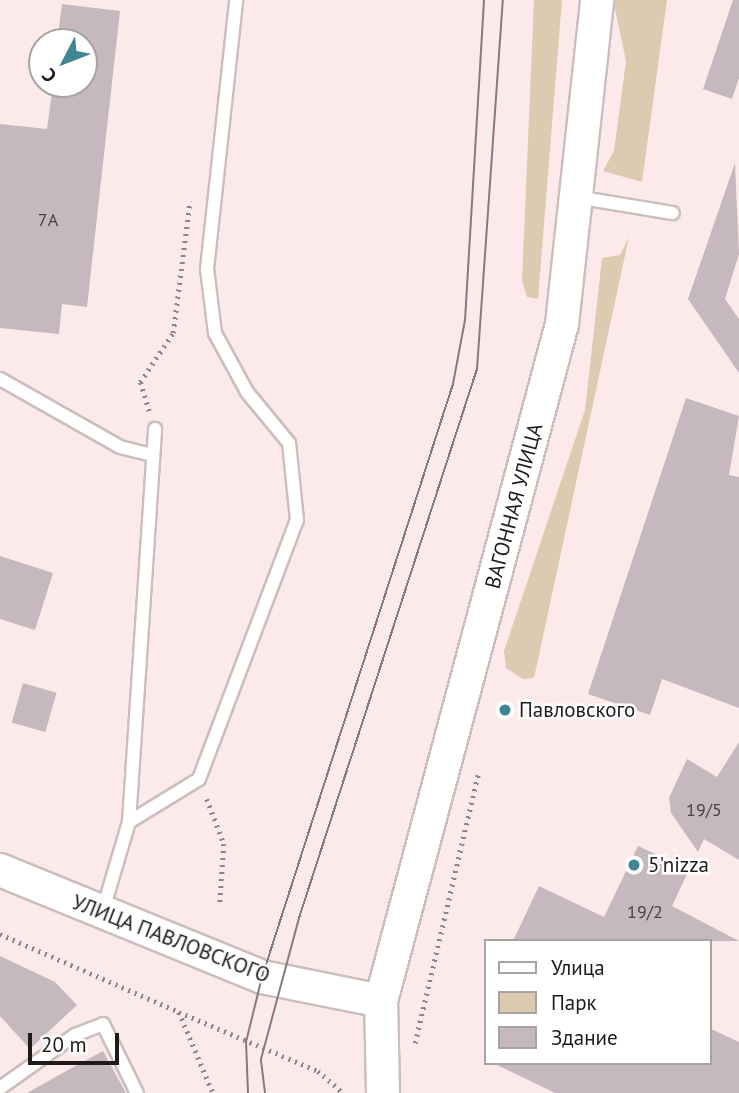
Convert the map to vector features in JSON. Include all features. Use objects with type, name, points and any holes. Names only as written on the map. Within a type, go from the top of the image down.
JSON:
[{"type":"street","name":"ВАГОННАЯ УЛИЦА","points":[[381,1002],[562,324],[597,0]]},
{"type":"street","name":"УЛИЦА ПАВЛОВСКОГО","points":[[0,870],[102,914],[262,977],[381,1002]]},
{"type":"street","points":[[381,1002],[383,1093]]},
{"type":"lane","points":[[128,822],[200,779],[297,520],[289,443],[247,392],[215,333],[207,269],[236,0]]},
{"type":"lane","points":[[576,197],[673,213]]},
{"type":"lane","points":[[0,379],[120,447],[153,454]]},
{"type":"lane","points":[[102,914],[128,822],[155,429]]},
{"type":"lane","points":[[0,1088],[75,1035],[103,1024],[137,1093]]},
{"type":"path","points":[[155,429],[140,382],[173,332],[191,194]]},
{"type":"path","points":[[413,1059],[478,774]]},
{"type":"path","points":[[200,779],[224,844],[219,904]]},
{"type":"path","points":[[0,934],[318,1071],[343,1093]]},
{"type":"path","points":[[179,1012],[213,1093]]},
{"type":"green space","points":[[534,0],[562,0],[538,299],[527,297],[522,280]]},
{"type":"green space","points":[[613,0],[667,0],[642,182],[603,171],[614,151],[626,61]]},
{"type":"green space","points":[[629,237],[534,678],[523,679],[506,668],[504,651],[585,410],[602,258],[620,255]]},
{"type":"building","points":[[733,0],[739,0],[739,78],[732,99],[703,89]]},
{"type":"building","points":[[62,4],[120,11],[87,307],[62,304],[59,334],[0,328],[0,124],[47,129],[51,98],[98,98],[98,28],[59,28]]},
{"type":"building","points":[[735,163],[739,254],[725,299],[739,319],[739,373],[688,299]]},
{"type":"building","points":[[686,398],[739,416],[729,475],[739,477],[739,708],[662,679],[650,715],[588,694]]},
{"type":"building","points":[[0,556],[53,573],[35,630],[0,619]]},
{"type":"building","points":[[23,683],[57,693],[45,732],[12,722]]},
{"type":"building","points":[[739,742],[739,860],[704,839],[698,852],[671,813],[669,798],[687,759],[717,777]]},
{"type":"building","points":[[638,846],[689,870],[672,906],[739,941],[514,939],[539,886],[604,917]]},
{"type":"building","points":[[0,956],[55,982],[77,1005],[30,1049],[0,1016]]},
{"type":"building","points":[[711,1029],[739,1042],[739,1093],[555,1093],[497,1065],[711,1065]]},
{"type":"building","points":[[103,1051],[126,1093],[27,1093],[68,1070]]},
{"type":"tram line","points":[[248,1093],[246,1042],[262,977],[453,384],[465,320],[484,0]]},
{"type":"tram line","points":[[265,1093],[261,1059],[299,918],[477,369],[503,0]]},
{"type":"place","name":"Павловского","points":[[505,710]]},
{"type":"place","name":"5'nizza","points":[[634,865]]}]
